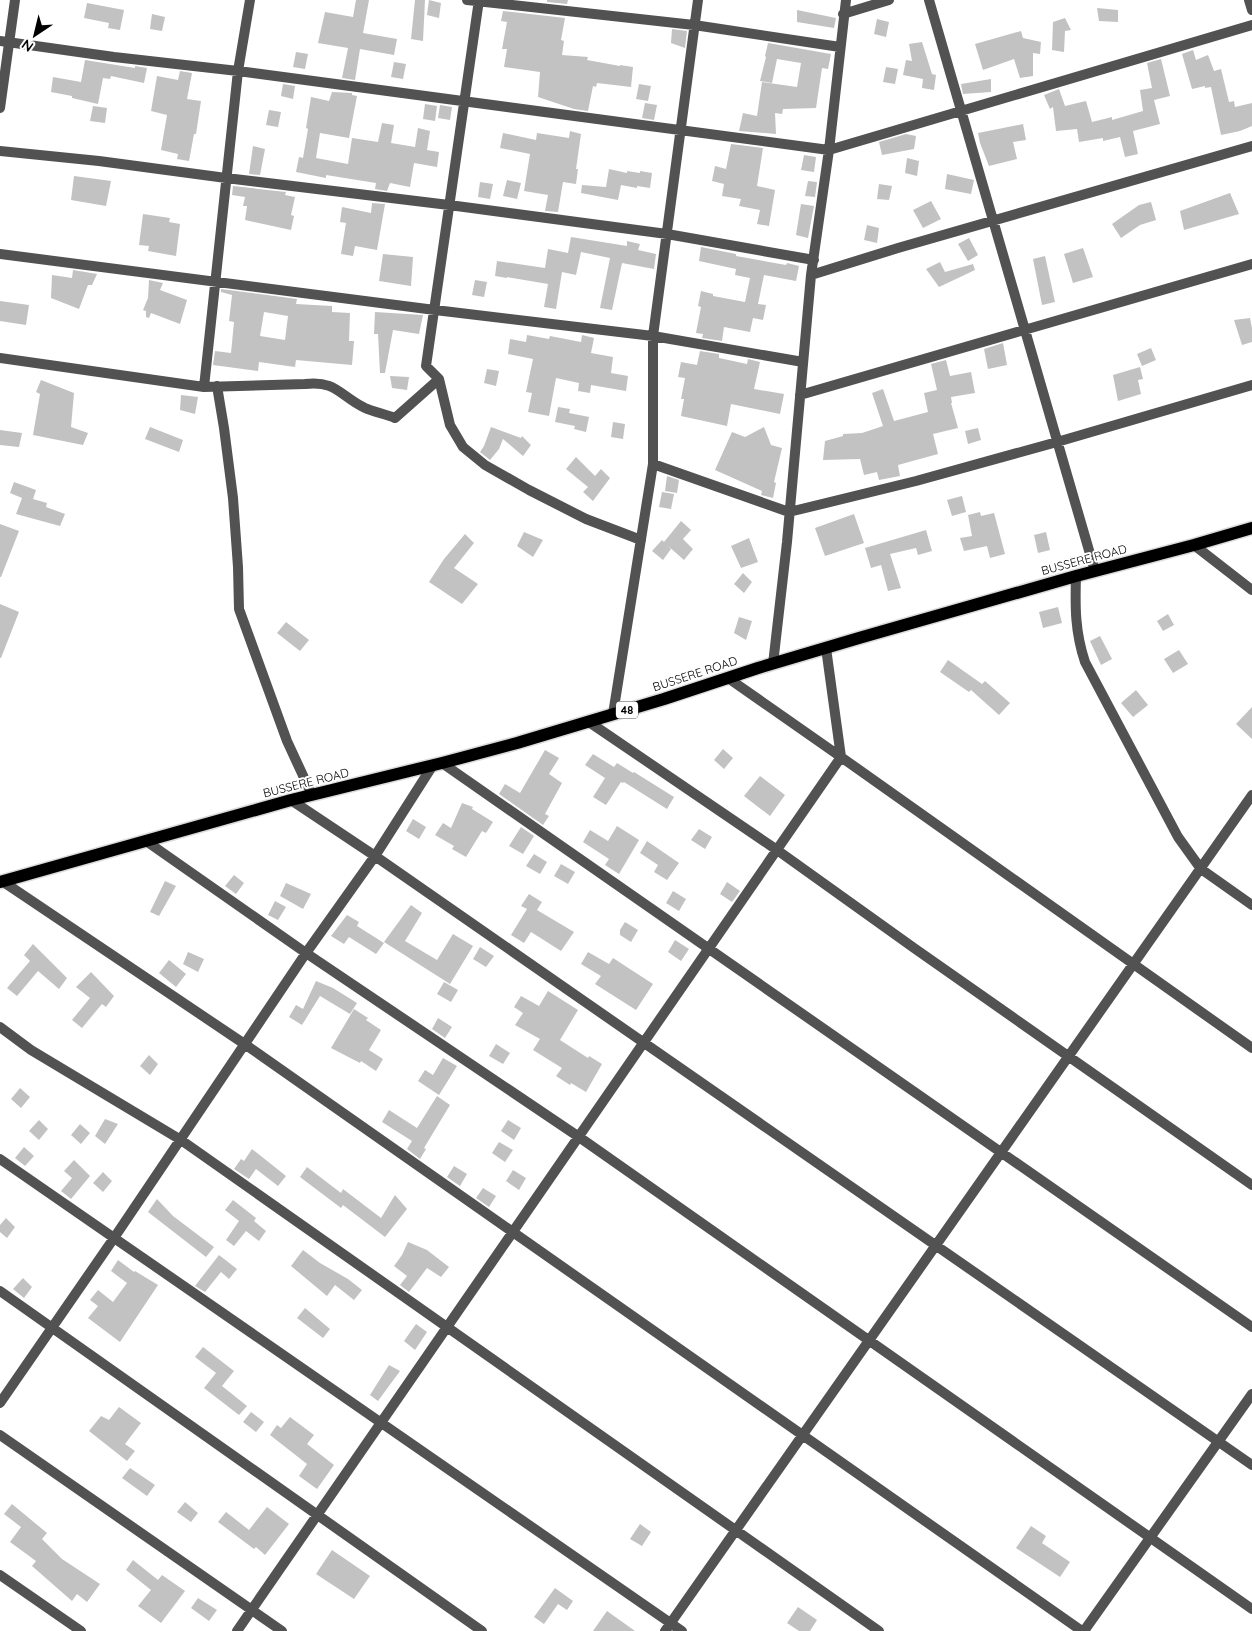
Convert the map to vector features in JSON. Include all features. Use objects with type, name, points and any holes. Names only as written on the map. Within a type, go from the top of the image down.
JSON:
[{"type":"main road","name":"BUSSERE ROAD","points":[[1,882],[291,800],[438,764],[588,722],[826,648],[1076,576],[1252,528]]},
{"type":"street","points":[[0,108],[4,41],[15,0]]},
{"type":"street","points":[[204,387],[238,71],[250,0]]},
{"type":"street","points":[[467,0],[694,24],[840,46]]},
{"type":"street","points":[[613,714],[653,464],[653,336],[679,130],[698,0]]},
{"type":"street","points":[[773,664],[790,512],[811,276],[829,150],[846,0]]},
{"type":"street","points":[[844,14],[890,0]]},
{"type":"street","points":[[929,0],[1095,571]]},
{"type":"street","points":[[1249,0],[1252,10]]},
{"type":"street","points":[[479,1],[426,366],[439,379],[450,425],[463,447],[485,465],[586,519],[641,540]]},
{"type":"street","points":[[4,41],[829,150],[1252,25]]},
{"type":"street","points":[[811,276],[898,248],[1252,146]]},
{"type":"street","points":[[0,151],[100,161],[667,234],[814,260]]},
{"type":"street","points":[[0,254],[653,336],[804,362]]},
{"type":"street","points":[[800,395],[1252,264]]},
{"type":"street","points":[[0,358],[204,387],[319,382],[338,390],[364,407],[395,418],[439,379]]},
{"type":"street","points":[[653,464],[790,512],[916,481],[1252,385]]},
{"type":"street","points":[[216,386],[224,428],[232,498],[238,567],[239,609],[280,725],[312,795]]},
{"type":"street","points":[[1194,545],[1252,590]]},
{"type":"street","points":[[1076,576],[1076,626],[1084,662],[1178,837],[1200,869],[1252,905]]},
{"type":"street","points":[[237,1631],[841,757],[826,648]]},
{"type":"street","points":[[728,678],[1252,1048]]},
{"type":"street","points":[[588,722],[777,850],[1252,1185]]},
{"type":"street","points":[[0,1403],[246,1045],[306,953],[438,764],[709,949],[1252,1327]]},
{"type":"street","points":[[668,1627],[1252,796]]},
{"type":"street","points":[[291,800],[375,856],[1252,1465]]},
{"type":"street","points":[[146,841],[306,953],[579,1137],[1252,1609]]},
{"type":"street","points":[[1,882],[246,1045],[1083,1631],[1252,1394]]},
{"type":"street","points":[[0,1028],[31,1050],[181,1140],[879,1631]]},
{"type":"street","points":[[0,1159],[381,1423],[668,1627],[682,1631]]},
{"type":"street","points":[[0,1291],[482,1631]]},
{"type":"street","points":[[0,1435],[282,1631]]},
{"type":"street","points":[[0,1575],[81,1631]]},
{"type":"building","points":[[356,0],[369,0],[363,33],[397,39],[394,55],[360,49],[355,80],[342,78],[348,48],[318,43],[325,12],[353,17]]},
{"type":"building","points":[[415,0],[425,0],[423,41],[411,39]]},
{"type":"building","points":[[429,0],[441,3],[439,18],[427,15]]},
{"type":"building","points":[[547,0],[568,0],[567,4],[547,2]]},
{"type":"building","points":[[87,3],[124,10],[120,30],[108,28],[109,23],[84,18]]},
{"type":"building","points":[[1097,8],[1118,10],[1118,22],[1099,21]]},
{"type":"building","points":[[797,10],[836,18],[834,28],[797,22]]},
{"type":"building","points":[[503,11],[565,18],[561,40],[564,41],[562,55],[588,57],[587,60],[633,67],[631,87],[597,83],[596,87],[593,86],[588,111],[574,109],[538,97],[540,72],[504,67],[507,49],[502,49],[507,22],[501,21]]},
{"type":"building","points":[[152,14],[165,17],[162,31],[150,29]]},
{"type":"building","points":[[1065,18],[1071,30],[1065,31],[1064,52],[1052,50],[1053,22]]},
{"type":"building","points":[[877,19],[889,22],[886,37],[874,34]]},
{"type":"building","points":[[672,29],[687,31],[685,48],[671,43]]},
{"type":"building","points":[[1021,31],[1023,38],[1041,42],[1040,54],[1033,53],[1033,76],[1020,78],[1014,59],[983,70],[975,44]]},
{"type":"building","points":[[922,42],[932,74],[936,75],[934,90],[922,88],[923,79],[903,75],[906,60],[912,61],[909,44]]},
{"type":"building","points":[[768,43],[831,54],[828,69],[822,68],[816,108],[783,109],[782,114],[775,113],[776,134],[739,131],[743,113],[757,116],[762,82],[797,87],[801,63],[777,59],[772,83],[760,81]]},
{"type":"building","points":[[1193,50],[1196,60],[1208,55],[1214,71],[1221,69],[1229,102],[1234,101],[1235,107],[1252,103],[1252,126],[1221,135],[1211,87],[1205,88],[1205,86],[1192,89],[1182,54]]},
{"type":"building","points":[[296,52],[308,54],[305,69],[293,67]]},
{"type":"building","points":[[1161,59],[1170,96],[1154,100],[1160,124],[1133,131],[1138,154],[1125,157],[1120,137],[1103,141],[1103,138],[1079,142],[1077,129],[1056,131],[1053,107],[1050,109],[1044,95],[1059,89],[1065,106],[1086,101],[1092,122],[1112,117],[1112,120],[1143,111],[1140,90],[1152,88],[1147,63]]},
{"type":"building","points":[[85,60],[135,68],[135,66],[147,68],[144,83],[111,76],[110,79],[103,78],[98,104],[51,92],[53,77],[81,82]]},
{"type":"building","points":[[394,62],[406,64],[403,79],[391,77]]},
{"type":"building","points":[[886,67],[898,69],[895,84],[883,82]]},
{"type":"building","points":[[180,71],[192,73],[187,99],[201,101],[196,134],[194,134],[189,161],[177,159],[178,154],[161,150],[167,115],[151,111],[157,76],[178,80]]},
{"type":"building","points":[[991,79],[991,92],[963,94],[961,84]]},
{"type":"building","points":[[283,84],[295,86],[293,99],[281,96]]},
{"type":"building","points":[[639,84],[651,86],[648,101],[636,99]]},
{"type":"building","points":[[332,92],[352,93],[352,95],[357,96],[349,138],[320,133],[316,158],[348,164],[352,138],[378,142],[382,123],[394,125],[391,143],[415,147],[418,128],[430,131],[427,150],[439,152],[437,167],[414,163],[410,187],[390,183],[387,191],[375,189],[376,183],[326,175],[326,178],[296,172],[299,157],[303,158],[311,97],[329,101]]},
{"type":"building","points":[[645,103],[657,105],[654,120],[642,118]]},
{"type":"building","points":[[425,104],[437,106],[435,121],[423,119]]},
{"type":"building","points":[[440,105],[452,107],[450,120],[438,118]]},
{"type":"building","points":[[93,106],[107,108],[105,123],[90,121]]},
{"type":"building","points":[[269,110],[281,112],[278,127],[266,125]]},
{"type":"building","points":[[1023,124],[1026,140],[1013,142],[1017,159],[989,166],[978,133]]},
{"type":"building","points":[[570,131],[581,134],[576,184],[563,182],[558,212],[545,211],[548,195],[524,191],[530,154],[500,148],[503,133],[536,140],[537,133],[569,138]]},
{"type":"building","points":[[906,134],[916,136],[914,149],[882,155],[879,142]]},
{"type":"building","points":[[731,144],[763,148],[757,186],[775,190],[769,226],[757,224],[760,210],[739,206],[741,199],[722,196],[724,184],[712,181],[715,166],[726,169]]},
{"type":"building","points":[[253,146],[265,149],[260,175],[249,174]]},
{"type":"building","points":[[804,155],[816,157],[814,172],[801,170]]},
{"type":"building","points":[[907,158],[919,161],[917,176],[905,173]]},
{"type":"building","points":[[609,169],[627,173],[627,171],[640,173],[640,171],[652,173],[650,188],[621,185],[618,200],[581,193],[582,185],[606,187]]},
{"type":"building","points":[[947,174],[974,180],[971,194],[945,189]]},
{"type":"building","points":[[74,176],[111,181],[106,206],[71,200]]},
{"type":"building","points":[[507,180],[521,183],[517,199],[503,196]]},
{"type":"building","points":[[808,181],[817,182],[815,197],[805,196]]},
{"type":"building","points":[[480,182],[493,184],[490,199],[478,197]]},
{"type":"building","points":[[879,184],[892,186],[889,200],[877,199]]},
{"type":"building","points":[[233,186],[286,192],[285,195],[295,197],[291,215],[294,216],[291,230],[245,220],[247,206],[243,206],[245,197],[232,195]]},
{"type":"building","points":[[1230,193],[1239,214],[1184,230],[1180,211]]},
{"type":"building","points":[[931,201],[941,219],[923,228],[913,210]]},
{"type":"building","points":[[1151,202],[1156,220],[1140,225],[1121,238],[1112,224],[1139,205]]},
{"type":"building","points":[[372,203],[385,204],[377,250],[355,246],[353,256],[341,254],[346,223],[340,222],[342,207],[371,213]]},
{"type":"building","points":[[801,204],[814,206],[808,238],[796,235]]},
{"type":"building","points":[[143,214],[170,218],[169,222],[180,224],[176,256],[148,251],[149,246],[139,245]]},
{"type":"building","points":[[867,225],[879,228],[877,243],[864,240]]},
{"type":"building","points":[[571,237],[627,246],[627,241],[640,244],[638,250],[656,254],[654,269],[622,263],[612,310],[600,308],[610,258],[581,252],[576,275],[562,272],[556,309],[544,307],[548,284],[495,276],[497,261],[545,268],[548,249],[568,253]]},
{"type":"building","points":[[969,238],[978,255],[968,261],[958,244]]},
{"type":"building","points":[[701,247],[736,254],[736,256],[799,266],[796,281],[764,275],[758,304],[766,305],[763,320],[753,318],[750,332],[724,327],[722,341],[702,338],[703,334],[696,333],[701,307],[698,306],[701,291],[713,294],[713,296],[745,302],[750,278],[735,275],[736,269],[699,261]]},
{"type":"building","points":[[1083,248],[1093,277],[1073,283],[1064,254]]},
{"type":"building","points":[[383,254],[413,257],[411,286],[379,281]]},
{"type":"building","points":[[1045,256],[1055,302],[1042,305],[1033,259]]},
{"type":"building","points":[[940,262],[945,272],[973,264],[975,270],[939,287],[926,269]]},
{"type":"building","points":[[73,270],[97,274],[92,285],[88,285],[79,309],[51,298],[52,275],[72,278]]},
{"type":"building","points":[[149,280],[163,283],[160,290],[187,300],[180,324],[151,313],[149,318],[146,317],[146,311],[143,310],[148,298]]},
{"type":"building","points":[[475,280],[487,282],[484,297],[472,295]]},
{"type":"building","points":[[221,289],[297,299],[296,304],[332,306],[332,312],[350,313],[349,341],[354,341],[352,365],[296,360],[295,367],[259,362],[258,371],[213,365],[215,351],[231,353],[234,322],[229,321],[232,295],[221,292]],"holes":[[[264,312],[288,316],[285,340],[260,336]]]},
{"type":"building","points":[[0,301],[29,305],[26,325],[0,321]]},
{"type":"building","points":[[375,312],[423,315],[419,334],[393,330],[385,373],[380,373],[378,334],[374,334]]},
{"type":"building","points":[[1250,318],[1252,342],[1242,345],[1234,320]]},
{"type":"building","points":[[527,335],[549,339],[550,336],[581,342],[582,335],[594,338],[591,353],[613,357],[611,373],[628,376],[626,391],[591,385],[590,393],[578,391],[579,383],[556,378],[549,416],[528,412],[532,393],[526,392],[533,359],[508,354],[510,339],[526,342]]},
{"type":"building","points":[[1003,343],[1007,365],[988,369],[984,349]]},
{"type":"building","points":[[1151,348],[1156,360],[1142,366],[1137,354]]},
{"type":"building","points":[[700,351],[719,354],[719,358],[747,364],[748,359],[760,362],[754,389],[784,394],[780,414],[731,404],[727,426],[681,416],[684,399],[681,399],[685,378],[678,377],[681,362],[697,365]]},
{"type":"building","points":[[946,360],[950,376],[971,372],[975,393],[951,397],[958,428],[933,434],[938,454],[898,465],[900,476],[879,480],[877,472],[864,475],[860,459],[823,460],[825,441],[843,436],[843,434],[862,433],[883,426],[872,393],[883,389],[894,421],[928,412],[924,393],[937,390],[931,364]]},
{"type":"building","points":[[1140,367],[1143,379],[1138,380],[1141,394],[1118,401],[1113,375]]},
{"type":"building","points":[[487,369],[499,371],[496,386],[484,383]]},
{"type":"building","points":[[390,376],[409,377],[407,390],[392,388]]},
{"type":"building","points":[[41,380],[74,393],[71,427],[88,433],[83,445],[33,435],[40,394],[36,392]]},
{"type":"building","points":[[181,395],[198,397],[195,414],[180,410]]},
{"type":"building","points":[[558,407],[570,409],[569,413],[589,417],[586,432],[574,429],[575,426],[555,422]]},
{"type":"building","points":[[613,422],[625,424],[623,439],[611,437]]},
{"type":"building","points":[[150,427],[183,440],[179,452],[145,439]]},
{"type":"building","points":[[491,427],[521,438],[522,436],[531,445],[523,456],[503,439],[499,449],[490,460],[480,452]]},
{"type":"building","points":[[764,427],[771,445],[782,448],[774,482],[776,483],[773,498],[761,495],[762,491],[715,470],[732,432],[745,437]]},
{"type":"building","points":[[978,428],[981,440],[968,444],[965,431]]},
{"type":"building","points":[[0,430],[22,433],[19,447],[0,445]]},
{"type":"building","points":[[576,457],[595,476],[601,469],[610,478],[593,501],[583,492],[588,487],[566,469]]},
{"type":"building","points":[[667,476],[679,480],[677,493],[665,491]]},
{"type":"building","points":[[14,482],[36,490],[33,499],[47,503],[46,507],[65,514],[60,526],[16,514],[22,498],[10,493]]},
{"type":"building","points":[[662,492],[674,494],[671,509],[659,507]]},
{"type":"building","points":[[962,496],[966,512],[952,516],[947,500]]},
{"type":"building","points":[[980,512],[981,516],[994,513],[1005,554],[990,558],[987,546],[964,551],[960,538],[972,536],[968,515]]},
{"type":"building","points":[[854,514],[864,543],[825,556],[815,528]]},
{"type":"building","points":[[681,521],[691,530],[683,539],[693,549],[684,560],[667,545],[671,549],[663,560],[652,551],[662,540],[664,542]]},
{"type":"building","points":[[0,524],[19,531],[1,577],[0,577]]},
{"type":"building","points":[[926,530],[932,551],[918,555],[916,548],[890,554],[901,588],[888,591],[881,565],[871,568],[865,548]]},
{"type":"building","points":[[524,532],[543,540],[533,557],[517,546]]},
{"type":"building","points":[[1046,532],[1050,550],[1038,553],[1034,535]]},
{"type":"building","points":[[465,534],[474,543],[454,568],[478,584],[462,604],[429,582],[444,559]]},
{"type":"building","points":[[749,538],[758,562],[741,568],[731,546]]},
{"type":"building","points":[[743,573],[752,582],[744,593],[734,584]]},
{"type":"building","points":[[0,604],[19,612],[1,658],[0,658]]},
{"type":"building","points":[[1058,607],[1062,623],[1043,628],[1039,612]]},
{"type":"building","points":[[1168,614],[1174,625],[1163,631],[1157,621]]},
{"type":"building","points":[[739,617],[752,621],[746,640],[734,633]]},
{"type":"building","points":[[286,622],[309,640],[300,651],[277,633]]},
{"type":"building","points":[[1100,636],[1112,659],[1101,665],[1090,641]]},
{"type":"building","points":[[1179,650],[1188,664],[1173,673],[1164,659]]},
{"type":"building","points":[[948,660],[982,684],[985,681],[1010,703],[999,715],[971,690],[969,692],[940,672]]},
{"type":"building","points":[[1136,690],[1148,705],[1133,717],[1121,703]]},
{"type":"building","points":[[1252,707],[1252,739],[1236,724]]},
{"type":"building","points":[[723,749],[733,758],[724,769],[714,760]]},
{"type":"building","points":[[545,750],[559,758],[549,774],[562,783],[545,814],[549,816],[543,825],[499,794],[505,784],[520,793]]},
{"type":"building","points":[[593,754],[614,767],[617,763],[634,772],[674,797],[667,809],[624,782],[621,782],[606,805],[593,797],[605,778],[585,765]]},
{"type":"building","points":[[760,776],[785,795],[770,816],[744,796]]},
{"type":"building","points":[[462,803],[473,807],[472,809],[493,822],[486,833],[482,831],[466,857],[452,849],[454,846],[435,835],[443,823],[451,828]]},
{"type":"building","points":[[413,819],[426,827],[419,839],[406,831]]},
{"type":"building","points":[[617,826],[639,840],[619,874],[605,865],[609,859],[583,842],[590,830],[608,841]]},
{"type":"building","points":[[521,827],[534,836],[523,854],[509,846]]},
{"type":"building","points":[[699,829],[712,837],[705,849],[691,840]]},
{"type":"building","points":[[647,841],[679,863],[667,880],[654,872],[658,865],[640,853]]},
{"type":"building","points":[[534,854],[547,862],[540,874],[526,866]]},
{"type":"building","points":[[561,864],[575,872],[568,884],[554,876]]},
{"type":"building","points":[[234,875],[244,883],[236,894],[225,886]]},
{"type":"building","points":[[165,881],[176,886],[159,916],[150,912]]},
{"type":"building","points":[[727,882],[740,891],[732,902],[720,894]]},
{"type":"building","points":[[286,883],[311,894],[303,909],[280,896]]},
{"type":"building","points":[[673,891],[686,899],[679,911],[666,903]]},
{"type":"building","points":[[529,894],[542,902],[537,910],[574,932],[561,951],[531,932],[524,943],[511,935],[527,909],[521,906]]},
{"type":"building","points":[[275,901],[286,907],[278,920],[268,915]]},
{"type":"building","points":[[411,905],[422,913],[405,941],[437,960],[453,934],[473,946],[450,984],[384,942]]},
{"type":"building","points":[[347,915],[359,922],[357,926],[384,943],[376,954],[349,937],[344,944],[331,936]]},
{"type":"building","points":[[625,922],[638,930],[631,942],[620,935],[620,930]]},
{"type":"building","points":[[675,940],[689,949],[681,961],[668,952]]},
{"type":"building","points":[[33,944],[67,978],[59,989],[38,971],[17,996],[7,988],[30,961],[24,955]]},
{"type":"building","points":[[480,947],[494,956],[486,967],[473,959]]},
{"type":"building","points":[[188,952],[204,959],[198,972],[183,964]]},
{"type":"building","points":[[588,952],[609,964],[613,958],[653,984],[636,1010],[595,984],[601,976],[581,964]]},
{"type":"building","points":[[169,960],[186,974],[176,987],[159,973]]},
{"type":"building","points":[[91,972],[114,996],[106,1007],[102,1004],[82,1028],[72,1020],[90,998],[76,987]]},
{"type":"building","points":[[316,981],[333,988],[357,1003],[350,1014],[320,996],[302,1025],[289,1017],[296,1005],[303,1009]]},
{"type":"building","points":[[444,982],[458,990],[451,1002],[437,994]]},
{"type":"building","points":[[548,991],[578,1010],[560,1040],[588,1058],[589,1056],[602,1064],[586,1092],[556,1076],[562,1068],[533,1050],[540,1039],[515,1025],[523,1013],[514,1007],[521,996],[539,1006]]},
{"type":"building","points":[[354,1009],[381,1030],[369,1050],[383,1059],[376,1071],[361,1061],[360,1063],[331,1048]]},
{"type":"building","points":[[438,1018],[452,1027],[445,1038],[432,1029]]},
{"type":"building","points":[[496,1044],[510,1053],[503,1064],[489,1056]]},
{"type":"building","points":[[149,1055],[158,1064],[150,1075],[140,1066]]},
{"type":"building","points":[[443,1058],[457,1066],[439,1095],[418,1081],[425,1070],[433,1075]]},
{"type":"building","points":[[20,1088],[30,1097],[21,1108],[11,1099]]},
{"type":"building","points":[[437,1096],[450,1105],[424,1148],[426,1149],[420,1159],[407,1149],[412,1141],[382,1122],[389,1110],[417,1128]]},
{"type":"building","points":[[105,1119],[118,1124],[105,1144],[95,1136]]},
{"type":"building","points":[[39,1120],[48,1129],[39,1140],[29,1131]]},
{"type":"building","points":[[508,1120],[521,1128],[514,1140],[501,1131]]},
{"type":"building","points":[[80,1124],[90,1133],[81,1144],[71,1135]]},
{"type":"building","points":[[499,1142],[513,1150],[505,1162],[492,1153]]},
{"type":"building","points":[[24,1147],[34,1156],[25,1166],[15,1158]]},
{"type":"building","points":[[252,1149],[286,1176],[278,1186],[256,1169],[249,1179],[234,1169],[241,1159],[244,1161]]},
{"type":"building","points":[[74,1160],[90,1176],[71,1199],[61,1191],[72,1178],[64,1171]]},
{"type":"building","points":[[454,1166],[467,1174],[460,1186],[447,1177]]},
{"type":"building","points":[[307,1167],[341,1193],[343,1189],[381,1218],[395,1195],[407,1209],[385,1237],[343,1205],[341,1208],[300,1177]]},
{"type":"building","points":[[513,1170],[526,1178],[519,1190],[506,1181]]},
{"type":"building","points":[[103,1172],[112,1181],[103,1192],[93,1183]]},
{"type":"building","points":[[483,1188],[496,1196],[489,1207],[476,1198]]},
{"type":"building","points":[[157,1199],[173,1216],[214,1247],[206,1257],[148,1212]]},
{"type":"building","points":[[233,1200],[256,1218],[254,1221],[266,1231],[259,1241],[246,1231],[234,1246],[226,1240],[239,1221],[225,1210]]},
{"type":"building","points":[[6,1218],[15,1227],[7,1238],[0,1232],[0,1225]]},
{"type":"building","points":[[408,1242],[427,1250],[449,1267],[441,1277],[427,1268],[409,1292],[400,1285],[407,1276],[394,1266]]},
{"type":"building","points":[[303,1250],[362,1290],[354,1300],[335,1285],[327,1296],[291,1266]]},
{"type":"building","points":[[219,1255],[237,1269],[229,1279],[221,1272],[205,1292],[195,1286]]},
{"type":"building","points":[[118,1260],[134,1272],[158,1285],[120,1342],[88,1318],[98,1306],[90,1300],[98,1290],[113,1302],[127,1283],[111,1271]]},
{"type":"building","points":[[23,1278],[32,1287],[24,1298],[13,1289]]},
{"type":"building","points":[[305,1308],[330,1329],[323,1338],[297,1318]]},
{"type":"building","points":[[416,1324],[427,1332],[415,1350],[404,1341]]},
{"type":"building","points":[[203,1347],[234,1371],[222,1386],[247,1406],[239,1415],[204,1388],[216,1373],[195,1357]]},
{"type":"building","points":[[389,1365],[400,1371],[378,1401],[370,1395]]},
{"type":"building","points":[[119,1407],[141,1423],[125,1444],[135,1451],[127,1461],[89,1431],[101,1416],[109,1420]]},
{"type":"building","points":[[251,1412],[264,1422],[256,1432],[243,1422]]},
{"type":"building","points":[[290,1417],[314,1435],[307,1444],[334,1465],[317,1489],[299,1476],[307,1464],[270,1435],[277,1425],[281,1428]]},
{"type":"building","points":[[130,1468],[155,1485],[147,1496],[122,1478]]},
{"type":"building","points":[[185,1502],[198,1513],[191,1522],[177,1512]]},
{"type":"building","points":[[12,1504],[47,1533],[42,1539],[62,1559],[100,1584],[87,1602],[77,1594],[72,1601],[32,1566],[36,1561],[10,1542],[21,1527],[4,1514]]},
{"type":"building","points":[[267,1507],[289,1524],[265,1555],[218,1522],[226,1512],[249,1530]]},
{"type":"building","points":[[640,1524],[651,1532],[642,1546],[630,1539]]},
{"type":"building","points":[[1031,1526],[1046,1536],[1042,1543],[1070,1562],[1060,1577],[1016,1548]]},
{"type":"building","points":[[332,1550],[370,1576],[354,1599],[316,1574]]},
{"type":"building","points":[[133,1560],[158,1580],[162,1575],[185,1591],[161,1623],[138,1606],[151,1590],[126,1570]]},
{"type":"building","points":[[555,1588],[573,1601],[567,1610],[558,1604],[544,1624],[534,1617]]},
{"type":"building","points":[[198,1598],[217,1610],[209,1621],[191,1608]]},
{"type":"building","points":[[798,1607],[817,1620],[810,1631],[799,1631],[787,1623]]},
{"type":"building","points":[[607,1611],[635,1631],[593,1631]]}]
